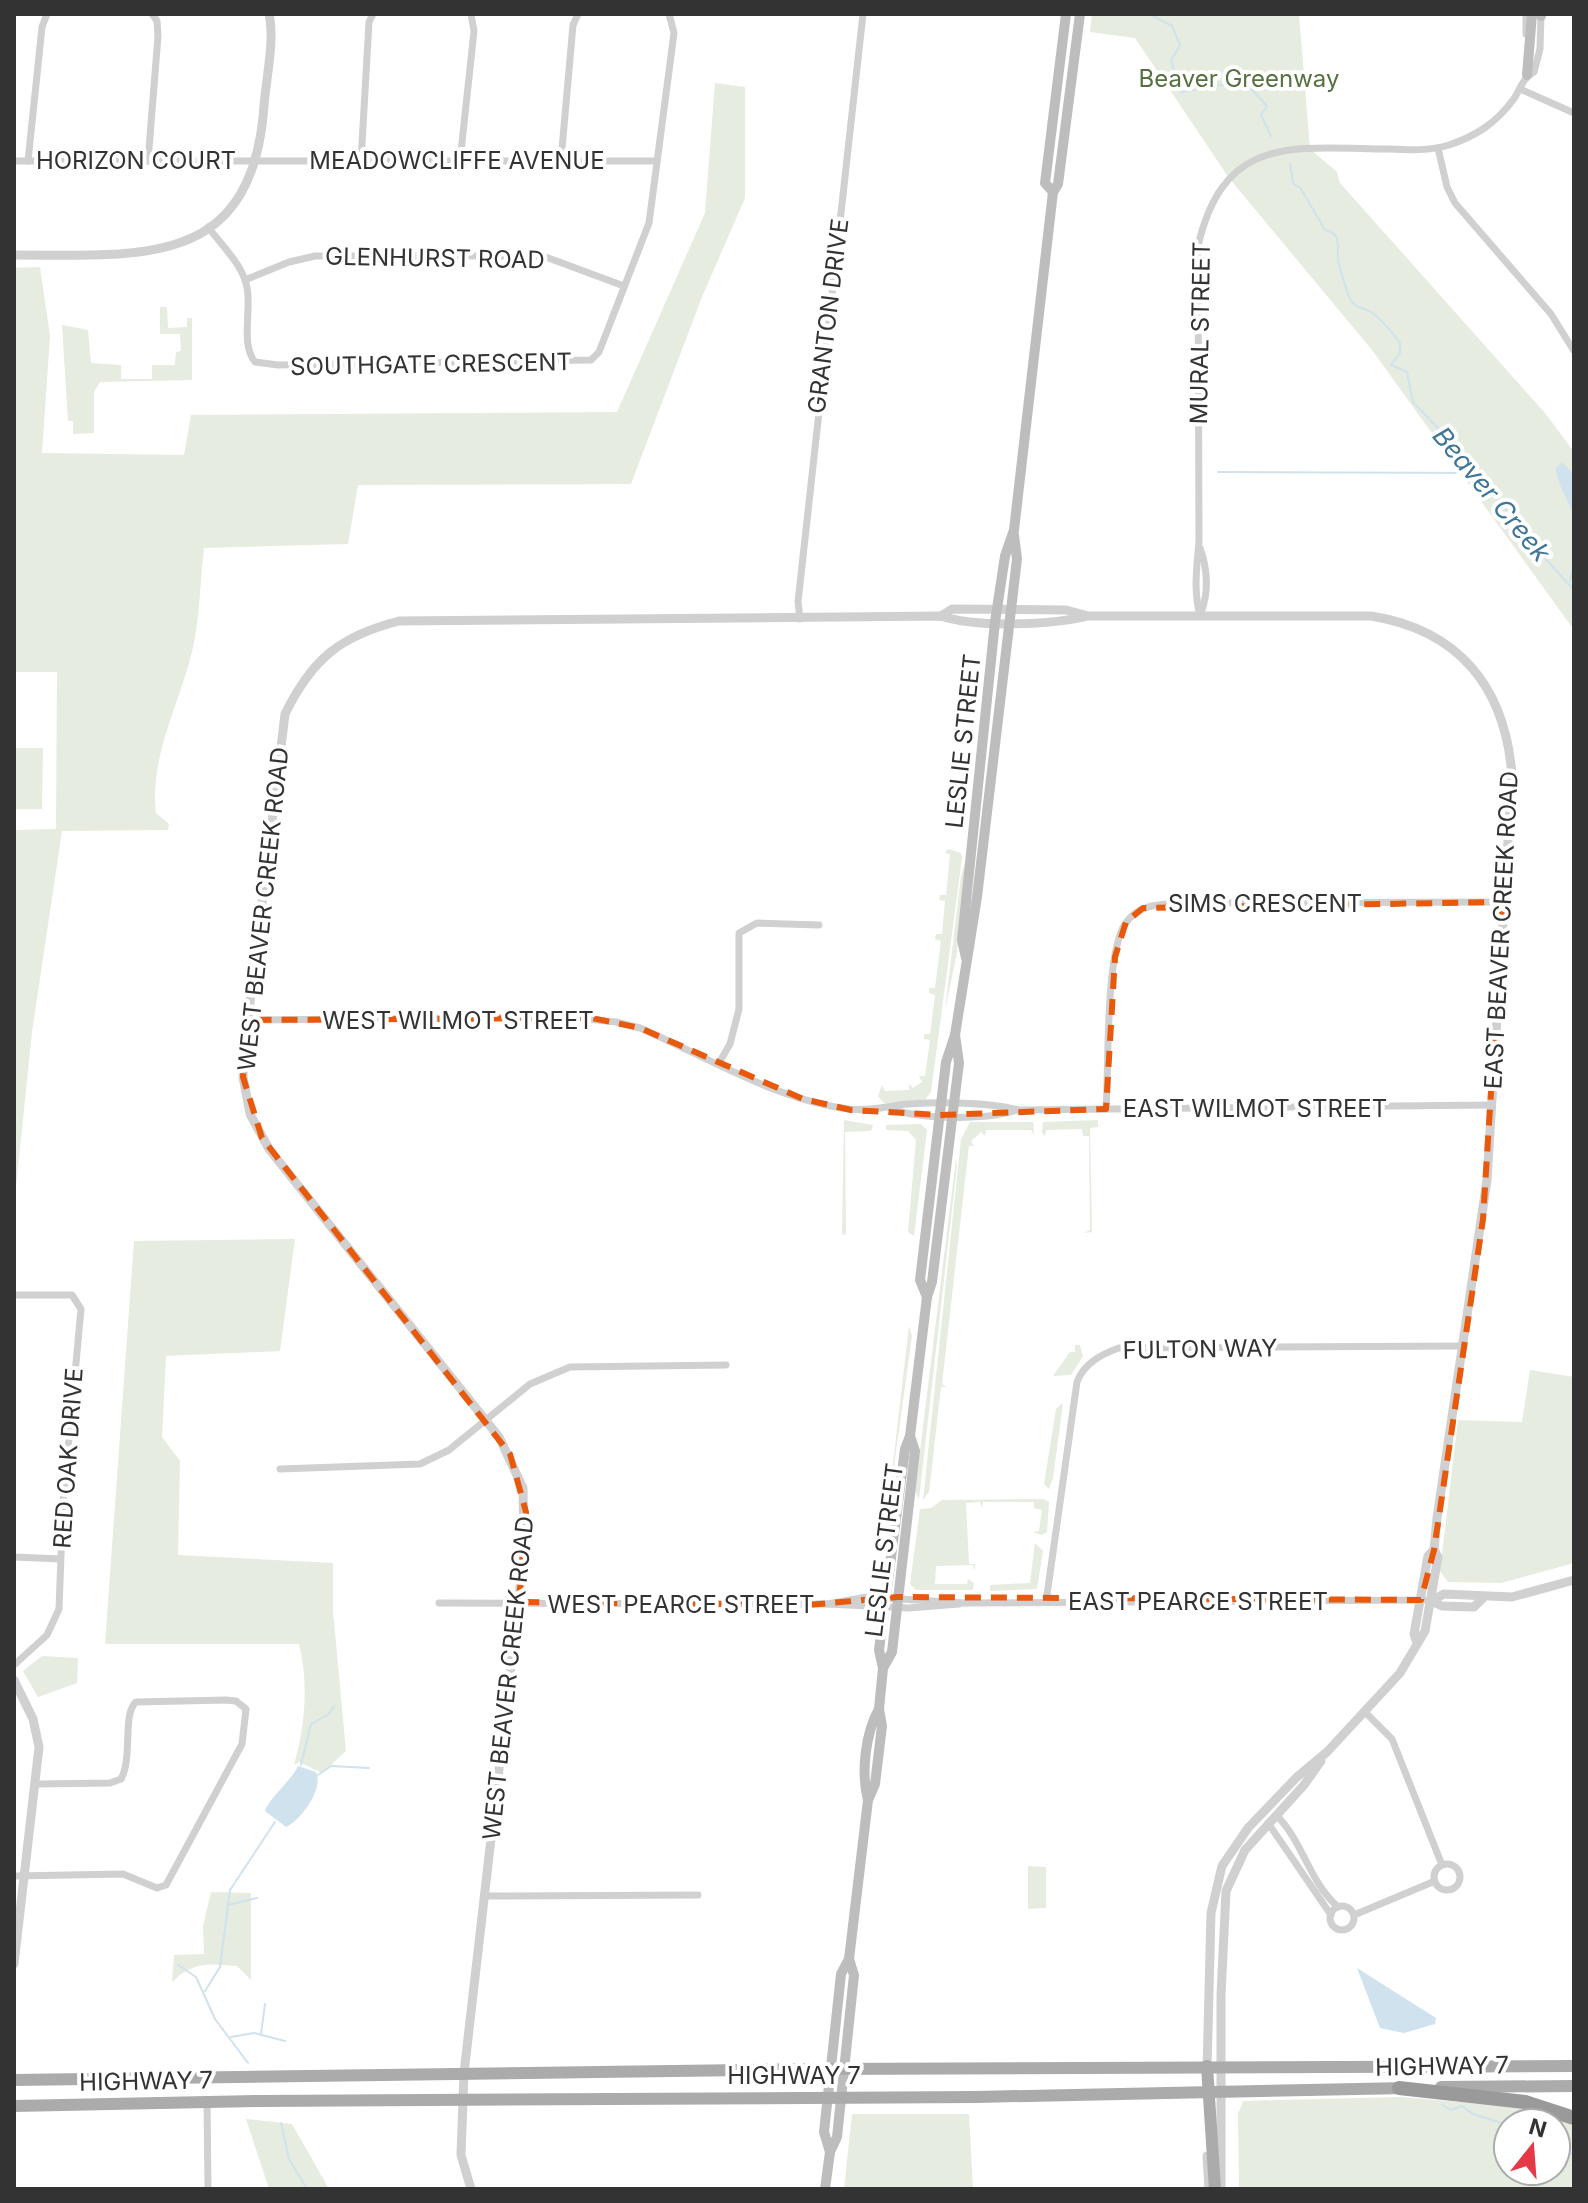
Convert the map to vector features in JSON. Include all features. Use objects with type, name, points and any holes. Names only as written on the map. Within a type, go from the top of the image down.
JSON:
[{"type":"highway","points":[[1399,2088],[1525,2102],[1574,2118]]},
{"type":"main road","name":"LESLIE STREET","points":[[1053,192],[1045,183],[1066,14]]},
{"type":"main road","name":"LESLIE STREET","points":[[927,1297],[920,1280],[940,1110],[977,897],[1017,559],[1014,530],[1053,192],[1058,184],[1080,14]]},
{"type":"main road","points":[[1527,75],[1536,14]]},
{"type":"main road","name":"LESLIE STREET","points":[[966,958],[962,940],[995,622],[1005,556],[1014,530]]},
{"type":"main road","name":"LESLIE STREET","points":[[830,2152],[824,2132],[827,2097],[837,2069],[854,1975],[849,1959],[868,1800],[864,1784],[871,1724],[879,1709],[883,1668],[879,1650],[884,1602],[905,1449],[910,1436],[927,1297],[932,1282],[959,1063],[955,1035]]},
{"type":"main road","name":"LESLIE STREET","points":[[883,1668],[892,1652],[898,1603],[915,1451],[910,1436]]},
{"type":"main road","points":[[1207,2066],[1213,2092],[1212,2189]]},
{"type":"main road","name":"HIGHWAY 7","points":[[14,2080],[837,2069],[1574,2066]]},
{"type":"main road","name":"LESLIE STREET","points":[[825,2189],[830,2152],[837,2137],[841,2097],[837,2069]]},
{"type":"main road","name":"HIGHWAY 7","points":[[14,2106],[463,2094],[841,2097],[1574,2086]]},
{"type":"street","points":[[28,161],[42,27],[47,14]]},
{"type":"street","points":[[148,161],[158,36],[157,21],[152,14]]},
{"type":"street","points":[[361,161],[369,22],[373,14]]},
{"type":"street","points":[[460,161],[474,31],[471,14]]},
{"type":"street","points":[[561,160],[573,25],[578,14]]},
{"type":"street","name":"SOUTHGATE CRESCENT","points":[[208,227],[245,280],[250,314],[249,354],[255,362],[278,365],[583,362],[599,352],[649,223],[674,33],[669,14]]},
{"type":"street","name":"GRANTON DRIVE","points":[[800,619],[798,602],[809,480],[863,14]]},
{"type":"street","points":[[14,255],[149,253],[188,240],[208,227],[236,200],[258,159],[271,16]]},
{"type":"street","name":"MURAL STREET","points":[[1200,615],[1206,599],[1207,565],[1199,545],[1198,246],[1204,218],[1229,178],[1269,151],[1292,147],[1438,148],[1486,129],[1520,89],[1527,75]]},
{"type":"street","points":[[1520,89],[1574,113]]},
{"type":"street","points":[[1438,148],[1447,187],[1455,203],[1551,314],[1574,351]]},
{"type":"street","name":"HORIZON COURT","points":[[14,161],[258,159]]},
{"type":"street","name":"MEADOWCLIFFE AVENUE","points":[[258,159],[657,161]]},
{"type":"street","name":"GLENHURST ROAD","points":[[245,280],[289,262],[315,256],[516,255],[553,258],[624,286]]},
{"type":"street","name":"WEST BEAVER CREEK ROAD","points":[[941,616],[952,609],[1010,610]]},
{"type":"street","name":"EAST BEAVER CREEK ROAD","points":[[1010,610],[1066,610],[1088,616]]},
{"type":"street","name":"WEST BEAVER CREEK ROAD","points":[[471,2189],[461,2155],[464,2073],[519,1602],[526,1527],[523,1488],[510,1454],[486,1421],[262,1138],[250,1114],[243,1077],[247,1020],[285,714],[316,664],[351,636],[399,621],[941,616],[954,620],[995,622]]},
{"type":"street","name":"EAST BEAVER CREEK ROAD","points":[[995,622],[1067,621],[1088,616],[1371,616],[1419,628],[1454,649],[1475,670],[1495,700],[1509,745],[1512,775],[1483,1219],[1434,1550],[1438,1557],[1426,1600],[1425,1631],[1390,1686],[1327,1752],[1268,1806],[1226,1857],[1215,1887],[1207,2066]]},
{"type":"street","name":"SIMS CRESCENT","points":[[1106,1109],[1115,957],[1126,922],[1143,908],[1180,903],[1503,902]]},
{"type":"street","points":[[719,1063],[730,1044],[739,1009],[739,933],[757,923],[819,925]]},
{"type":"street","name":"WEST WILMOT STREET","points":[[247,1020],[592,1018],[640,1028],[803,1099],[851,1110],[893,1109],[904,1113],[953,1110]]},
{"type":"street","name":"EAST WILMOT STREET","points":[[953,1110],[1003,1115],[1019,1110],[1274,1103],[1491,1105]]},
{"type":"street","name":"RED OAK DRIVE","points":[[14,1295],[72,1295],[81,1309],[60,1559],[61,1592],[54,1624],[47,1635],[14,1665]]},
{"type":"street","name":"FULTON WAY","points":[[1046,1602],[1077,1382],[1089,1364],[1102,1355],[1119,1348],[1463,1346]]},
{"type":"street","points":[[280,1469],[420,1464],[449,1450],[530,1384],[570,1367],[726,1365]]},
{"type":"street","points":[[14,1557],[60,1559]]},
{"type":"street","points":[[1426,1600],[1444,1594],[1474,1594],[1483,1598],[1519,1596],[1574,1580]]},
{"type":"street","name":"EAST PEARCE STREET","points":[[898,1603],[1426,1600]]},
{"type":"street","name":"WEST PEARCE STREET","points":[[439,1603],[898,1603]]},
{"type":"street","points":[[14,1680],[37,1733],[37,1784],[19,1876],[14,1964]]},
{"type":"street","points":[[19,1876],[123,1874],[157,1888],[166,1885],[242,1744],[246,1709],[236,1701],[226,1700],[136,1702],[128,1714],[130,1742],[126,1771],[121,1779],[110,1783],[37,1784]]},
{"type":"street","points":[[1365,1712],[1392,1739],[1442,1865]]},
{"type":"street","name":"EAST BEAVER CREEK ROAD","points":[[1221,2189],[1213,2092],[1222,2066],[1226,1891],[1240,1858],[1304,1785],[1327,1752]]},
{"type":"street","points":[[1268,1806],[1291,1831],[1319,1885],[1338,1907],[1348,1908],[1354,1915]]},
{"type":"street","points":[[1260,1815],[1331,1915],[1333,1926],[1342,1930],[1351,1927],[1354,1915]]},
{"type":"street","points":[[1435,1881],[1448,1890],[1460,1882],[1456,1867],[1442,1865]]},
{"type":"street","points":[[1435,1881],[1435,1874],[1442,1865]]},
{"type":"street","points":[[1354,1915],[1435,1881]]},
{"type":"street","points":[[487,1896],[698,1895]]},
{"type":"street","points":[[1331,1915],[1338,1907]]},
{"type":"street","points":[[207,2102],[208,2189]]},
{"type":"highlighted area","points":[[1503,902],[1483,1219],[1434,1550],[1421,1600],[898,1597],[807,1605],[519,1602],[526,1512],[510,1454],[262,1138],[243,1077],[247,1020],[592,1018],[640,1028],[803,1099],[851,1110],[940,1115],[1106,1109],[1115,957],[1126,922],[1143,908]]},
{"type":"green space","name":"Beaver Greenway","points":[[1092,14],[1299,14],[1310,149],[1337,172],[1340,183],[1545,413],[1574,452],[1574,630],[1372,350],[1229,178],[1135,38],[1090,32]]},
{"type":"green space","points":[[715,83],[745,87],[745,198],[702,297],[631,484],[358,485],[348,544],[204,548],[195,639],[157,772],[156,813],[169,824],[168,830],[62,831],[32,1032],[14,1206],[14,830],[56,829],[57,672],[14,672],[14,268],[40,267],[50,336],[42,453],[184,455],[191,415],[617,412],[705,213]]},
{"type":"green space","points":[[160,307],[167,307],[168,328],[187,327],[187,318],[192,318],[192,380],[100,382],[94,392],[94,433],[73,434],[73,421],[68,421],[62,325],[88,330],[91,363],[121,365],[121,379],[152,379],[152,365],[175,365],[176,352],[181,351],[180,334],[160,334]]},
{"type":"green space","points":[[14,748],[43,748],[42,809],[14,809]]},
{"type":"green space","points":[[948,849],[961,853],[962,858],[931,1092],[924,1101],[884,1103],[878,1096],[882,1085],[885,1091],[909,1090],[909,1084],[913,1088],[922,1082],[919,1076],[925,1076],[930,1040],[924,1039],[924,1034],[930,1034],[935,995],[929,993],[929,988],[935,988],[941,941],[935,939],[936,934],[942,934],[945,901],[939,900],[940,895],[946,895],[950,854],[945,853]]},
{"type":"green space","points":[[966,860],[957,953],[945,1010],[961,876]]},
{"type":"green space","points":[[844,1120],[873,1125],[871,1131],[845,1132],[846,1234],[842,1235]]},
{"type":"green space","points":[[1098,1120],[1098,1127],[1090,1128],[1092,1232],[1084,1233],[1090,1230],[1089,1136],[1083,1136],[1082,1129],[1046,1130],[1045,1136],[1042,1133],[1043,1122]]},
{"type":"green space","points":[[970,1122],[1033,1122],[1034,1135],[1031,1130],[986,1130],[985,1136],[981,1132],[971,1141],[974,1146],[969,1146],[942,1384],[946,1387],[941,1387],[929,1492],[923,1500],[961,1139]]},
{"type":"green space","points":[[921,1124],[927,1130],[914,1236],[908,1232],[916,1140],[908,1131],[886,1130],[886,1125]]},
{"type":"green space","points":[[956,1159],[957,1166],[919,1499],[915,1491]]},
{"type":"green space","points":[[295,1239],[280,1351],[166,1356],[162,1437],[180,1461],[178,1555],[333,1563],[333,1611],[346,1751],[322,1773],[299,1762],[294,1765],[304,1705],[304,1674],[299,1644],[105,1644],[134,1241]]},
{"type":"green space","points":[[909,1326],[912,1336],[886,1524]]},
{"type":"green space","points":[[1075,1345],[1080,1345],[1083,1356],[1071,1375],[1053,1376],[1070,1352],[1075,1352]]},
{"type":"green space","points":[[1530,1370],[1574,1377],[1574,1563],[1501,1583],[1448,1582],[1440,1571],[1458,1420],[1522,1422]]},
{"type":"green space","points":[[1063,1403],[1049,1489],[1044,1484],[1056,1409]]},
{"type":"green space","points":[[1043,1499],[1049,1502],[1047,1532],[1042,1535],[1033,1532],[1039,1531],[1042,1510],[1034,1508],[1034,1502],[983,1502],[982,1508],[980,1502],[966,1503],[969,1564],[975,1564],[975,1571],[973,1565],[936,1566],[935,1584],[967,1584],[968,1579],[974,1583],[973,1590],[916,1590],[910,1584],[920,1509],[931,1508],[942,1500]]},
{"type":"green space","points":[[1035,1543],[1043,1551],[1037,1589],[990,1591],[990,1585],[1030,1583]]},
{"type":"green space","points":[[42,1656],[78,1658],[77,1683],[38,1697],[23,1671]]},
{"type":"green space","points":[[1028,1866],[1046,1867],[1046,1908],[1028,1909]]},
{"type":"green space","points":[[211,1892],[251,1893],[251,1980],[237,1966],[209,1965],[188,1970],[172,1982],[174,1955],[204,1954],[203,1926]]},
{"type":"green space","points":[[1401,2097],[1516,2107],[1492,2107],[1492,2187],[1572,2187],[1572,2123],[1574,2189],[1239,2189],[1238,2114],[1243,2101]]},
{"type":"green space","points":[[852,2114],[969,2114],[973,2189],[844,2189]]},
{"type":"green space","points":[[246,2119],[292,2124],[329,2189],[269,2189]]},
{"type":"water","points":[[1562,462],[1574,475],[1574,517],[1557,475],[1556,468]]},
{"type":"water","points":[[298,1766],[316,1772],[317,1787],[304,1811],[286,1827],[265,1811]]},
{"type":"water","points":[[1357,1968],[1436,2018],[1435,2024],[1404,2033],[1380,2028]]},
{"type":"waterway","name":"Beaver Creek","points":[[1149,14],[1172,26],[1180,45],[1171,61],[1181,92],[1244,81],[1267,106],[1261,115],[1271,136]]},
{"type":"waterway","name":"Beaver Creek","points":[[1290,164],[1293,183],[1301,189],[1325,230],[1336,237],[1338,262],[1350,299],[1379,318],[1400,343],[1400,353],[1391,365],[1407,372],[1413,402],[1474,466],[1529,541],[1574,590]]},
{"type":"waterway","points":[[1218,472],[1477,473]]},
{"type":"waterway","points":[[1570,581],[1574,563]]},
{"type":"waterway","points":[[301,1765],[311,1724],[329,1714],[334,1706]]},
{"type":"waterway","points":[[318,1775],[331,1766],[369,1768]]},
{"type":"waterway","points":[[205,1991],[220,1967],[230,1890],[275,1822]]},
{"type":"waterway","points":[[228,1905],[257,1898]]},
{"type":"waterway","points":[[178,1965],[196,1977],[215,2019],[248,2063]]},
{"type":"waterway","points":[[261,2034],[265,2004]]},
{"type":"waterway","points":[[231,2037],[254,2033],[285,2041]]},
{"type":"waterway","points":[[1442,2105],[1451,2110],[1462,2106],[1473,2114],[1492,2120]]},
{"type":"waterway","points":[[281,2123],[289,2159],[307,2189]]}]
